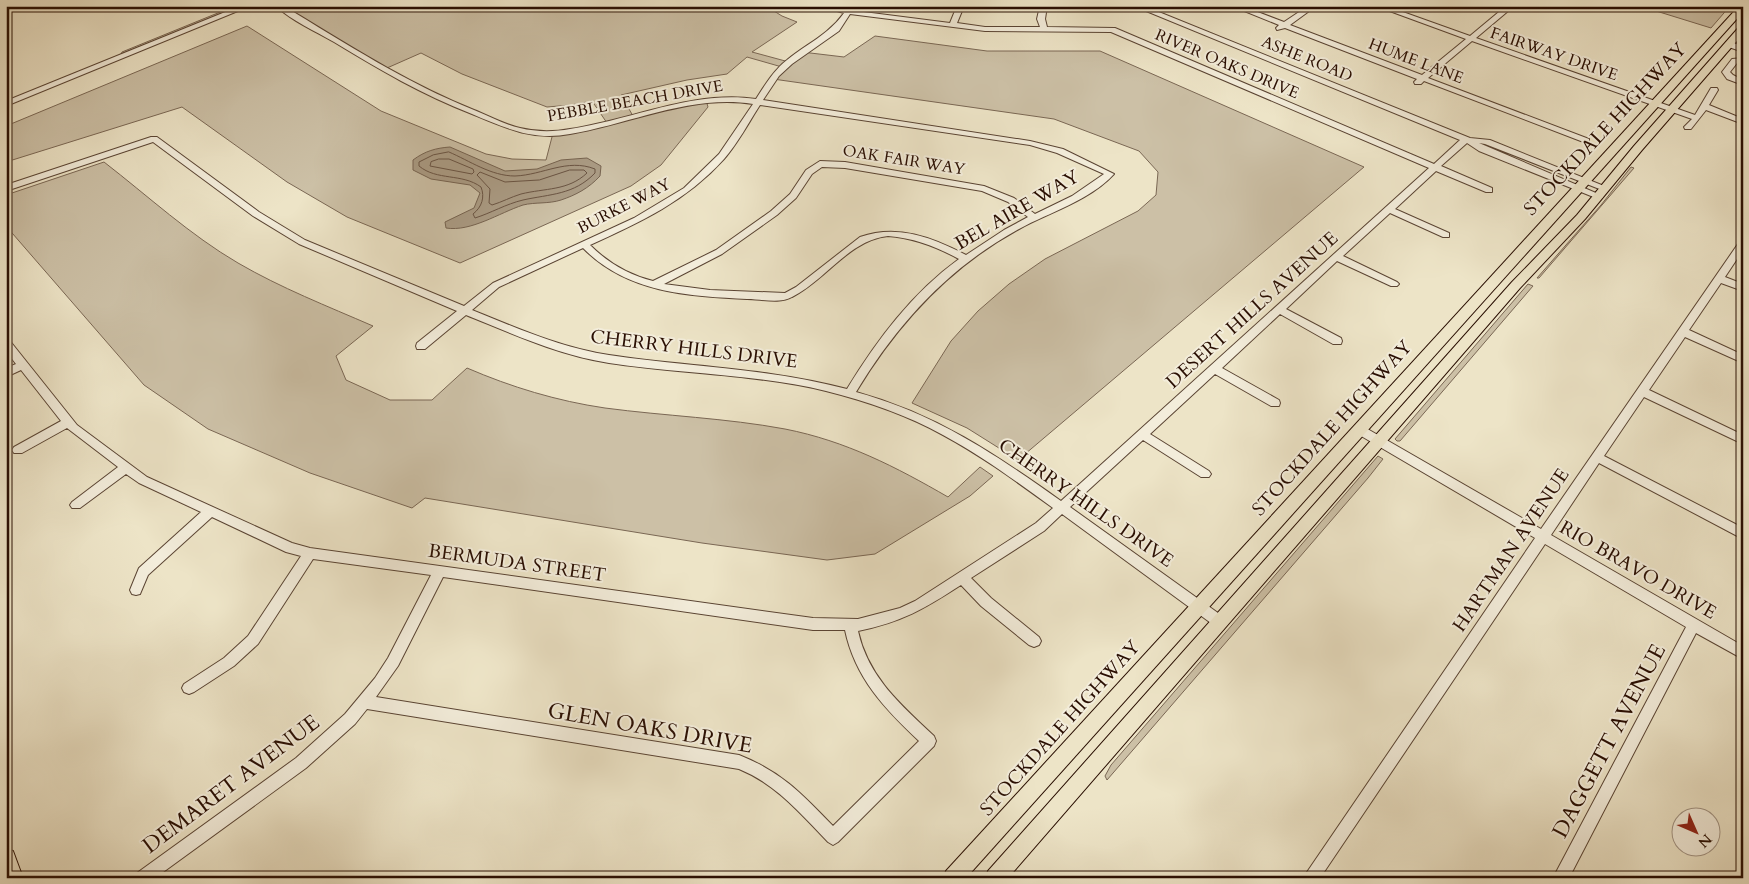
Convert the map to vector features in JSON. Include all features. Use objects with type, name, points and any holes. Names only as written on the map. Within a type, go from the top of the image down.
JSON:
[{"type":"main road","name":"STOCKDALE HIGHWAY","points":[[995,878],[1516,286],[1564,236],[1602,192],[1663,107],[1743,8]]},
{"type":"main road","name":"STOCKDALE HIGHWAY","points":[[953,878],[1582,184],[1663,107],[1710,67],[1743,28]]},
{"type":"main road","points":[[6,858],[14,878]]},
{"type":"street","points":[[7,100],[231,6]]},
{"type":"street","points":[[7,100],[247,6]]},
{"type":"street","name":"PEBBLE BEACH DRIVE","points":[[279,6],[410,85],[454,105],[525,132],[546,134],[569,132],[717,99],[758,102],[1030,143],[1060,151],[1110,174]]},
{"type":"street","name":"RIVER OAKS DRIVE","points":[[823,6],[848,12],[993,29],[1112,30],[1489,190]]},
{"type":"street","points":[[953,25],[961,6]]},
{"type":"street","points":[[1044,6],[1041,19],[1044,30]]},
{"type":"street","name":"ASHE ROAD","points":[[1137,6],[1466,139],[1482,149],[1602,192]]},
{"type":"street","name":"HUME LANE","points":[[1235,6],[1281,27],[1586,141]]},
{"type":"street","points":[[1281,27],[1313,6]]},
{"type":"street","name":"FAIRWAY DRIVE","points":[[1379,6],[1696,118]]},
{"type":"street","points":[[1419,80],[1511,6]]},
{"type":"street","name":"BURKE WAY","points":[[421,346],[482,294],[509,277],[649,214],[687,190],[712,168],[722,156],[783,67],[836,29],[848,12]]},
{"type":"street","points":[[1729,44],[1742,48]]},
{"type":"street","points":[[1726,72],[1735,61],[1743,60]]},
{"type":"street","points":[[1710,67],[1726,72],[1730,77],[1743,83]]},
{"type":"street","points":[[1688,127],[1714,90]]},
{"type":"street","points":[[1704,106],[1743,122]]},
{"type":"street","name":"CHERRY HILLS DRIVE","points":[[6,188],[154,139],[256,214],[294,237],[329,254],[531,338],[581,354],[636,364],[768,377],[850,393],[892,407],[946,431],[998,462],[1220,622]]},
{"type":"street","name":"DESERT HILLS AVENUE","points":[[1061,508],[1466,139]]},
{"type":"street","name":"OAK FAIR WAY","points":[[654,285],[719,252],[766,219],[794,196],[809,172],[820,164],[844,165],[984,189],[1011,200],[1034,217]]},
{"type":"street","name":"BEL AIRE WAY","points":[[850,393],[870,359],[901,317],[921,296],[965,258],[1034,217],[1073,199],[1110,174]]},
{"type":"street","points":[[1388,209],[1446,235]]},
{"type":"street","points":[[584,244],[609,266],[637,280],[654,285],[772,298],[787,296],[799,289],[873,234],[885,232],[934,243],[965,258]]},
{"type":"street","name":"HARTMAN AVENUE","points":[[1310,878],[1743,243]]},
{"type":"street","points":[[1336,257],[1394,284]]},
{"type":"street","points":[[1719,278],[1743,288]]},
{"type":"street","points":[[1279,309],[1337,341]]},
{"type":"street","points":[[1683,332],[1743,359]]},
{"type":"street","name":"BERMUDA STREET","points":[[6,344],[68,422],[143,480],[274,541],[310,553],[813,624],[850,625],[882,620],[920,606],[1040,527],[1061,508]]},
{"type":"street","points":[[6,373],[23,366]]},
{"type":"street","points":[[1214,368],[1275,403]]},
{"type":"street","points":[[1642,391],[1743,440]]},
{"type":"street","points":[[18,450],[68,422]]},
{"type":"street","name":"RIO BRAVO DRIVE","points":[[1360,430],[1743,652]]},
{"type":"street","points":[[1142,434],[1205,474]]},
{"type":"street","points":[[1597,457],[1743,534]]},
{"type":"street","points":[[76,505],[96,488],[126,468]]},
{"type":"street","points":[[136,590],[143,572],[210,512]]},
{"type":"street","points":[[189,688],[229,662],[253,640],[310,553]]},
{"type":"street","name":"DEMARET AVENUE","points":[[142,878],[301,763],[327,742],[365,702],[392,662],[440,571]]},
{"type":"street","points":[[963,578],[986,602],[1034,641]]},
{"type":"street","name":"DAGGETT AVENUE","points":[[1561,878],[1694,624]]},
{"type":"street","name":"GLEN OAKS DRIVE","points":[[365,702],[739,762],[770,775],[784,786],[833,837],[929,742],[882,696],[866,675],[852,642],[850,625]]},
{"type":"shaded area","points":[[235,6],[242,6],[121,54],[122,52]]},
{"type":"shaded area","points":[[281,6],[766,6],[782,16],[797,22],[752,52],[789,62],[802,52],[844,57],[875,36],[987,51],[1100,51],[1364,167],[1018,460],[967,428],[912,403],[951,341],[978,311],[1009,284],[1045,259],[1138,211],[1156,195],[1158,172],[1139,151],[1054,119],[773,79],[782,67],[747,57],[727,74],[687,80],[621,95],[633,116],[706,100],[708,107],[661,165],[631,186],[460,263],[347,217],[287,182],[182,107],[6,162],[6,126],[247,26],[381,111],[486,154],[512,159],[546,160],[553,133],[607,123],[592,101],[547,107],[462,74],[421,53],[387,68]]},
{"type":"shaded area","points":[[1640,6],[1730,6],[1711,28]]},
{"type":"shaded area","points":[[104,162],[186,228],[238,263],[287,289],[373,326],[336,356],[346,380],[390,400],[432,400],[467,368],[534,393],[587,405],[740,422],[807,434],[829,440],[870,456],[948,497],[980,467],[993,476],[970,496],[875,554],[827,560],[702,543],[425,498],[412,508],[310,473],[208,429],[144,385],[6,226],[6,195]]},
{"type":"shaded area","points":[[1631,167],[1634,168],[1539,278],[1537,278],[1601,205]]},
{"type":"shaded area","points":[[1528,284],[1533,286],[1400,441],[1397,441],[1395,439]]},
{"type":"shaded area","points":[[1378,456],[1383,459],[1368,478],[1107,780],[1105,776],[1111,765]]},
{"type":"water","points":[[450,147],[505,171],[537,169],[561,160],[587,158],[601,166],[600,176],[582,191],[561,200],[523,205],[475,225],[446,228],[445,222],[474,208],[480,193],[470,185],[431,179],[413,170],[413,160],[431,150]]}]
